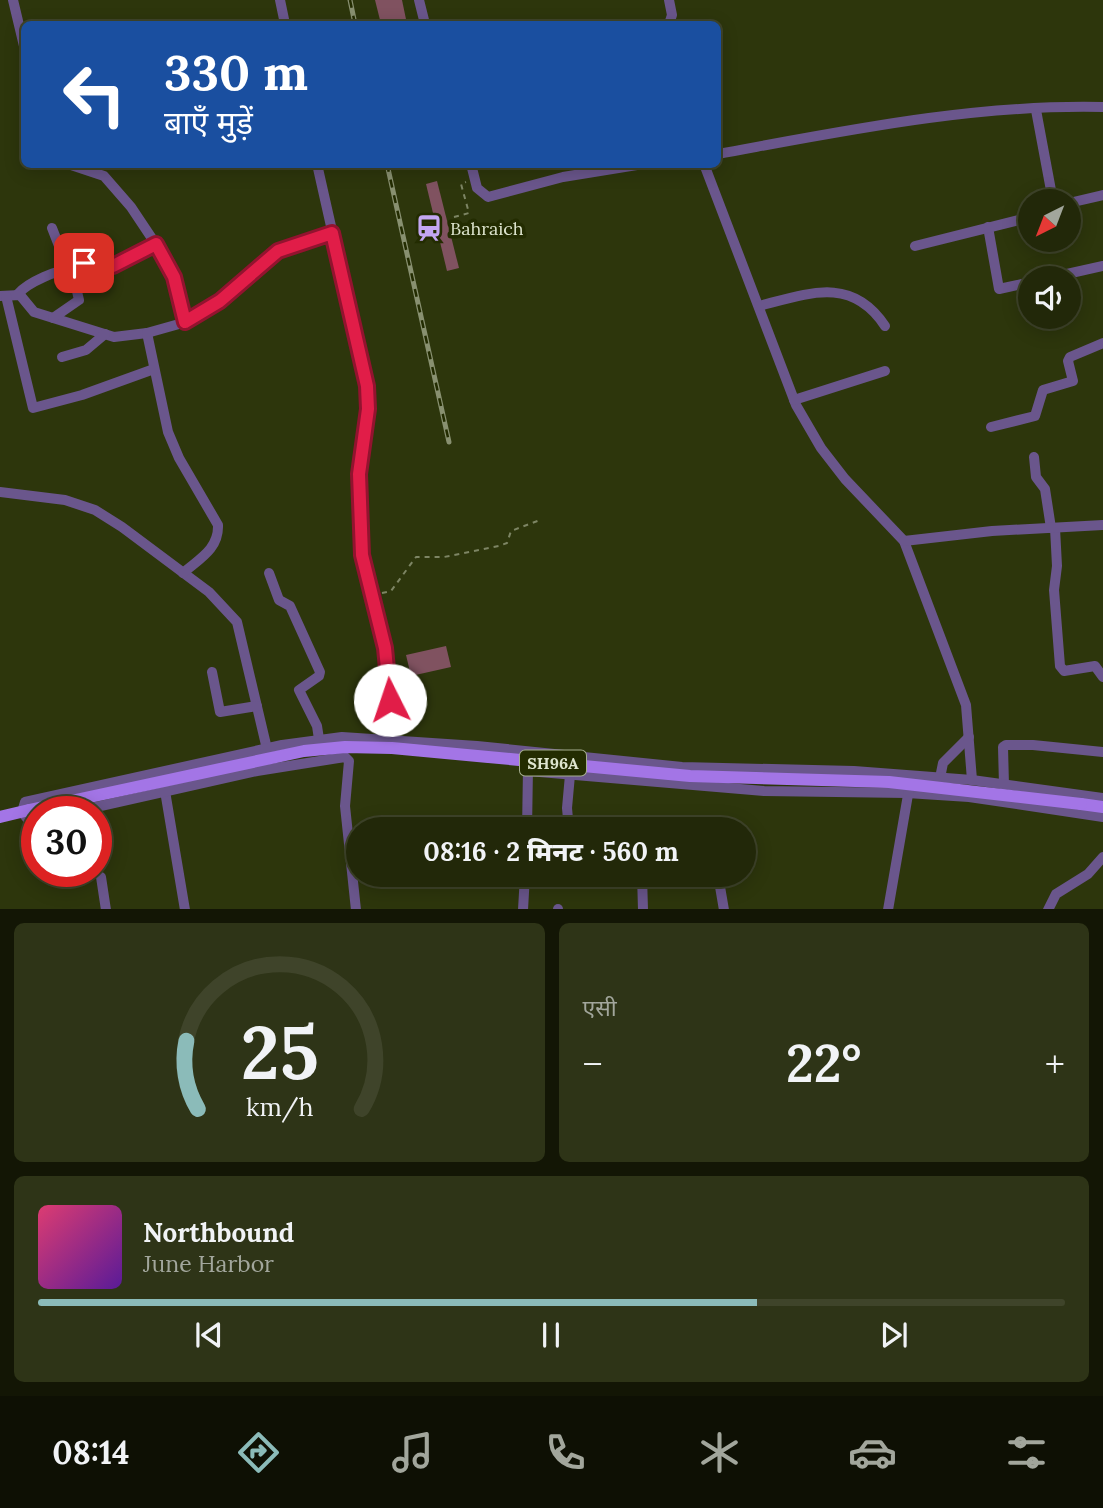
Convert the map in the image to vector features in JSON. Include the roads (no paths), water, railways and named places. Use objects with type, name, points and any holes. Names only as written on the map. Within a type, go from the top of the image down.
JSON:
[{"type":"main road","name":"SH96A","points":[[107,796],[303,751],[345,747],[392,748],[690,776],[889,782],[1103,807]]},
{"type":"main road","name":"SH96A","points":[[0,817],[21,815]]},
{"type":"street","points":[[13,0],[21,33]]},
{"type":"street","points":[[280,0],[284,21]]},
{"type":"street","points":[[419,0],[424,21]]},
{"type":"street","points":[[669,0],[672,15],[670,21]]},
{"type":"street","points":[[721,153],[885,123],[1103,107]]},
{"type":"street","points":[[1036,110],[1051,189]]},
{"type":"street","points":[[82,168],[109,179],[156,244],[174,277],[185,322]]},
{"type":"street","points":[[318,168],[368,398],[359,474],[362,555],[385,648],[389,680],[390,738]]},
{"type":"street","points":[[472,168],[477,188],[488,197],[563,177],[618,168]]},
{"type":"street","points":[[706,168],[794,400],[821,447],[845,479],[904,541],[966,705],[972,780]]},
{"type":"street","points":[[1082,200],[1103,195]]},
{"type":"street","points":[[915,246],[1018,220]]},
{"type":"street","points":[[988,227],[999,289],[1018,285]]},
{"type":"street","points":[[52,228],[61,251],[75,266],[79,300],[53,318]]},
{"type":"street","points":[[18,294],[34,312],[105,334],[120,338],[147,333],[185,322],[220,301],[278,251],[332,233]]},
{"type":"street","points":[[154,369],[82,395],[33,408],[3,296],[18,294],[24,288],[75,266],[113,266],[156,244]]},
{"type":"street","points":[[1081,271],[1103,266]]},
{"type":"street","points":[[760,306],[812,294],[844,293],[865,302],[885,326]]},
{"type":"street","points":[[147,333],[168,432],[179,458],[218,525],[218,535],[212,548],[183,573]]},
{"type":"street","points":[[62,356],[86,350],[105,334]]},
{"type":"street","points":[[991,427],[1033,417],[1038,411],[1043,390],[1073,381],[1068,361],[1070,357],[1103,343]]},
{"type":"street","points":[[794,400],[885,371]]},
{"type":"street","points":[[1034,457],[1036,477],[1045,489],[1053,528],[1057,566],[1054,590],[1060,669],[1064,671],[1095,666],[1103,677]]},
{"type":"street","points":[[0,492],[65,500],[95,510],[209,592],[237,622],[267,749]]},
{"type":"street","points":[[904,541],[992,531],[1103,525]]},
{"type":"street","points":[[269,573],[279,600],[290,606],[320,671],[319,676],[299,690],[317,726],[319,739]]},
{"type":"street","points":[[212,672],[220,712],[257,706]]},
{"type":"street","points":[[940,778],[943,763],[969,737]]},
{"type":"street","points":[[52,796],[319,739],[390,738],[682,767],[854,771],[972,780],[1103,798]]},
{"type":"street","points":[[1004,785],[1003,747],[1006,745],[1103,752]]},
{"type":"street","points":[[527,817],[530,753]]},
{"type":"street","points":[[112,803],[257,771],[345,757],[349,761],[345,806],[356,909]]},
{"type":"street","points":[[528,771],[764,791],[907,793],[970,797],[1103,817]]},
{"type":"street","points":[[568,817],[570,775]]},
{"type":"street","points":[[888,909],[907,793],[914,776]]},
{"type":"street","points":[[165,791],[185,909]]},
{"type":"street","points":[[1048,909],[1056,894],[1088,874],[1103,857]]},
{"type":"street","points":[[103,887],[106,909]]},
{"type":"street","points":[[523,909],[524,887]]},
{"type":"street","points":[[642,887],[643,909]]},
{"type":"street","points":[[720,887],[724,909]]},
{"type":"railway","points":[[350,0],[354,21]]},
{"type":"railway","points":[[388,168],[449,442]]},
{"type":"place","name":"Bahraich","points":[[429,228]]}]
